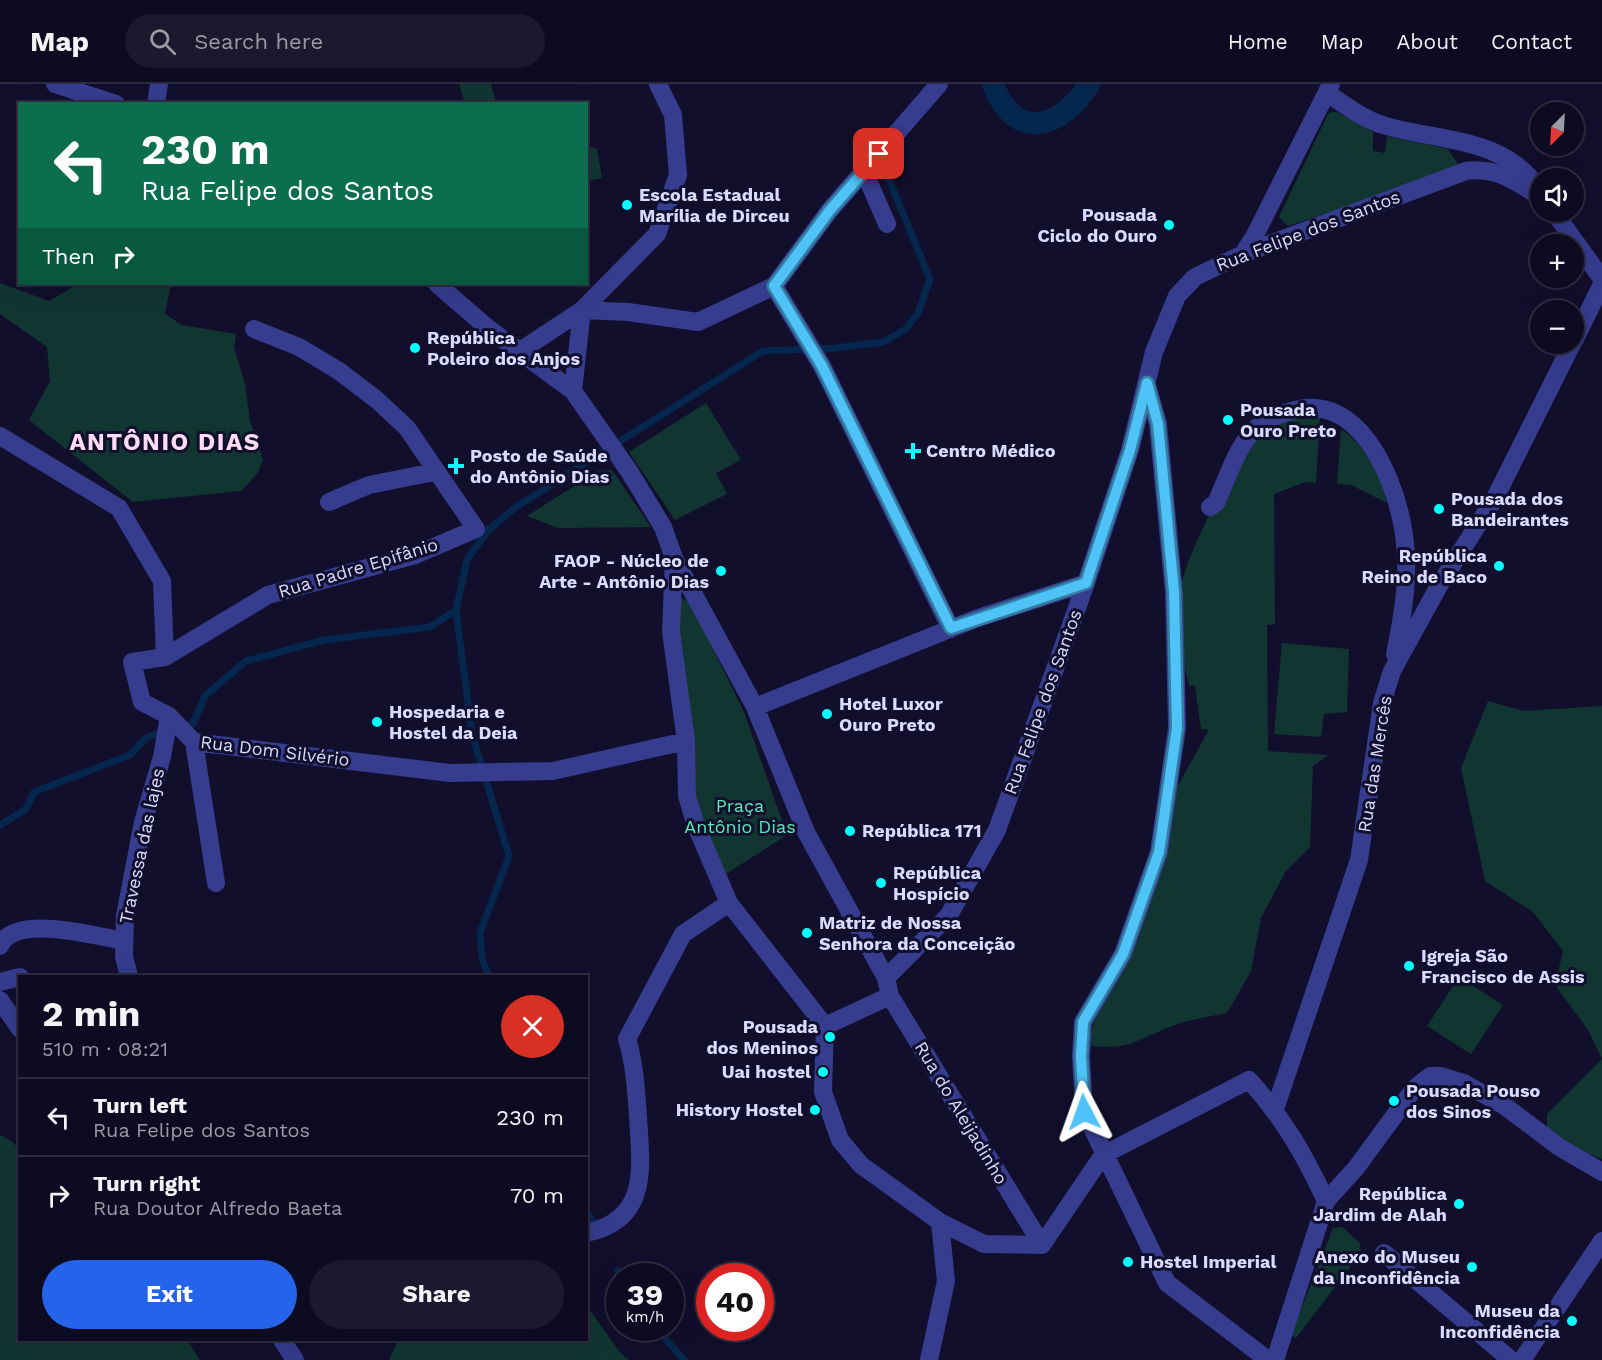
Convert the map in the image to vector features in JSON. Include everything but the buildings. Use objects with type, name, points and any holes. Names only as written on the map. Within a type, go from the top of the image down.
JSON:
[{"type":"street","points":[[55,84],[110,102]]},
{"type":"street","points":[[156,102],[159,84]]},
{"type":"street","points":[[520,351],[582,310],[657,234],[678,175],[673,115],[658,84]]},
{"type":"street","points":[[582,310],[628,312],[699,322],[774,286],[830,210],[939,84]]},
{"type":"street","points":[[1243,254],[1255,235],[1329,88],[1353,111],[1381,125],[1494,150],[1530,177]]},
{"type":"street","name":"Rua Felipe dos Santos","points":[[886,978],[949,915],[997,830],[1086,583],[1130,450],[1154,352],[1177,296],[1195,277],[1243,254],[1466,171],[1483,169],[1498,172],[1530,190]]},
{"type":"street","points":[[864,171],[887,224]]},
{"type":"street","points":[[1561,222],[1602,279]]},
{"type":"street","name":"Rua das Mercês","points":[[1584,320],[1602,284]]},
{"type":"street","points":[[438,285],[573,392],[589,412],[663,527],[674,558],[755,707],[951,628],[1086,583]]},
{"type":"street","points":[[774,286],[822,366],[951,628]]},
{"type":"street","points":[[573,392],[582,310]]},
{"type":"street","name":"Rua Padre Epifânio","points":[[165,657],[268,595],[415,555],[476,529],[407,428],[339,371],[299,347],[254,329]]},
{"type":"street","name":"Rua das Mercês","points":[[1275,1109],[1359,860],[1382,703],[1392,671],[1440,584],[1495,498],[1567,354]]},
{"type":"street","points":[[1147,383],[1158,424],[1174,592],[1177,728],[1159,852],[1123,954],[1083,1022],[1081,1056],[1084,1112],[1167,1283],[1268,1360]]},
{"type":"street","points":[[1210,507],[1216,503],[1243,445],[1261,424],[1288,411],[1318,408],[1333,411],[1349,423],[1376,452],[1386,470],[1402,521],[1407,565],[1407,594],[1392,671]]},
{"type":"street","points":[[0,436],[119,508],[162,581],[165,657]]},
{"type":"street","points":[[329,502],[369,485],[435,472]]},
{"type":"street","points":[[674,558],[671,632],[686,741],[687,796],[696,826],[729,903],[825,1026],[823,1092],[840,1140],[861,1165],[940,1222],[984,1245],[1042,1245],[1103,1155],[1249,1080],[1275,1109],[1298,1143],[1326,1201]]},
{"type":"street","name":"Rua Dom Silvério","points":[[165,657],[132,662],[142,702],[169,716],[194,742],[450,773],[553,771],[686,741]]},
{"type":"street","name":"Rua do Aleijadinho","points":[[755,707],[806,832],[886,978],[890,996],[1042,1245]]},
{"type":"street","name":"Travessa das lajes","points":[[129,975],[124,957],[125,916],[143,822],[162,757],[169,716]]},
{"type":"street","points":[[194,742],[216,883]]},
{"type":"street","points":[[588,1232],[613,1224],[625,1214],[635,1198],[642,1173],[634,1063],[627,1039],[682,934],[729,903]]},
{"type":"street","points":[[0,946],[2,942],[20,931],[44,928],[123,941]]},
{"type":"street","points":[[0,982],[18,978]]},
{"type":"street","points":[[825,1026],[890,996]]},
{"type":"street","points":[[3,1010],[18,1027]]},
{"type":"street","points":[[1275,1360],[1326,1201],[1356,1168],[1414,1089],[1430,1076],[1442,1076],[1464,1083],[1506,1107],[1559,1147],[1602,1172]]},
{"type":"street","points":[[929,1360],[946,1281],[940,1222]]},
{"type":"street","points":[[1522,1360],[1602,1242]]},
{"type":"street","points":[[1384,1253],[1511,1360]]},
{"type":"street","points":[[283,1341],[295,1360]]},
{"type":"green space","points":[[459,84],[491,84],[496,102],[458,102],[464,100]]},
{"type":"green space","points":[[1337,112],[1373,132],[1373,151],[1385,153],[1387,136],[1448,149],[1459,166],[1403,188],[1288,226],[1279,217],[1328,114]]},
{"type":"green space","points":[[588,146],[597,149],[602,178],[588,181]]},
{"type":"green space","points":[[0,283],[49,301],[76,285],[171,285],[165,314],[182,325],[236,334],[234,347],[245,384],[250,421],[263,460],[257,474],[241,491],[133,502],[29,420],[50,381],[47,347],[0,314]]},
{"type":"green space","points":[[706,403],[741,460],[716,473],[727,494],[675,520],[629,452]]},
{"type":"green space","points":[[1298,417],[1320,417],[1316,483],[1305,482],[1274,494],[1275,624],[1267,625],[1268,751],[1328,755],[1313,766],[1310,847],[1286,871],[1261,918],[1251,971],[1227,1013],[1182,1023],[1121,1046],[1086,1046],[1168,803],[1209,730],[1201,729],[1195,686],[1189,686],[1184,661],[1180,608],[1182,582],[1186,569],[1213,508],[1246,450],[1264,432]]},
{"type":"green space","points":[[1341,429],[1365,452],[1381,481],[1387,503],[1351,485],[1337,484]]},
{"type":"green space","points":[[612,470],[651,527],[558,528],[527,516],[598,471]]},
{"type":"green space","name":"Praça Antônio Dias","points":[[681,598],[690,602],[744,712],[787,835],[726,874],[703,832],[687,750],[673,654]]},
{"type":"green space","points":[[1282,643],[1349,649],[1347,712],[1324,714],[1321,737],[1274,734]]},
{"type":"green space","points":[[1488,701],[1524,711],[1602,706],[1602,1059],[1588,1030],[1555,985],[1563,951],[1533,912],[1485,881],[1461,768]]},
{"type":"green space","points":[[1459,977],[1503,1005],[1471,1054],[1427,1026]]},
{"type":"green space","points":[[1602,1059],[1602,1159],[1579,1150],[1547,1128],[1547,1114]]},
{"type":"green space","points":[[0,1135],[13,1142],[18,1149],[18,1341],[188,1341],[200,1360],[0,1360]]},
{"type":"green space","points":[[1342,1227],[1360,1243],[1361,1253],[1296,1338],[1291,1335],[1333,1228]]},
{"type":"green space","points":[[588,1307],[606,1333],[606,1341],[612,1341],[622,1355],[630,1360],[389,1360],[398,1341],[588,1341]]},
{"type":"waterway","points":[[993,84],[1002,103],[1013,115],[1025,122],[1038,123],[1052,120],[1065,112],[1078,100],[1089,84]]},
{"type":"waterway","points":[[489,975],[482,959],[480,933],[509,856],[472,734],[456,610],[467,560],[488,530],[516,507],[763,351],[836,348],[883,342],[906,329],[918,313],[930,279],[883,165]]},
{"type":"waterway","points":[[181,727],[193,724],[205,696],[246,661],[324,640],[430,627],[456,610]]},
{"type":"waterway","points":[[0,825],[26,809],[34,792],[130,755],[146,738],[165,731]]},
{"type":"waterway","points":[[588,1214],[593,1221]]},
{"type":"waterway","points":[[667,1341],[684,1360]]},
{"type":"place","name":"Escola Estadual Marília de Dirceu","points":[[627,205]]},
{"type":"place","name":"Pousada Ciclo do Ouro","points":[[1169,225]]},
{"type":"place","name":"República Poleiro dos Anjos","points":[[415,348]]},
{"type":"place","name":"Pousada Ouro Preto","points":[[1228,420]]},
{"type":"place","name":"Centro Médico","points":[[913,451]]},
{"type":"place","name":"Posto de Saúde do Antônio Dias","points":[[456,466]]},
{"type":"place","name":"Pousada dos Bandeirantes","points":[[1439,509]]},
{"type":"place","name":"República Reino de Baco","points":[[1499,566]]},
{"type":"place","name":"FAOP - Núcleo de Arte - Antônio Dias","points":[[721,571]]},
{"type":"place","name":"Hotel Luxor Ouro Preto","points":[[827,714]]},
{"type":"place","name":"Hospedaria e Hostel da Deia","points":[[377,722]]},
{"type":"place","name":"República 171","points":[[850,831]]},
{"type":"place","name":"República Hospício","points":[[881,883]]},
{"type":"place","name":"Matriz de Nossa Senhora da Conceição","points":[[807,933]]},
{"type":"place","name":"Igreja São Francisco de Assis","points":[[1409,966]]},
{"type":"place","name":"Pousada dos Meninos","points":[[830,1037]]},
{"type":"place","name":"Uai hostel","points":[[823,1072]]},
{"type":"place","name":"Pousada Pouso dos Sinos","points":[[1394,1101]]},
{"type":"place","name":"History Hostel","points":[[815,1110]]},
{"type":"place","name":"República Jardim de Alah","points":[[1459,1204]]},
{"type":"place","name":"Hostel Imperial","points":[[1128,1262]]},
{"type":"place","name":"Anexo do Museu da Inconfidência","points":[[1472,1267]]},
{"type":"place","name":"Museu da Inconfidência","points":[[1572,1321]]},
{"type":"district","name":"ANTÔNIO DIAS","points":[[165,442]]},
{"type":"route","points":[[879,154],[830,210],[774,286],[822,366],[951,628],[1086,583],[1130,450],[1147,383],[1158,424],[1174,592],[1177,728],[1159,852],[1123,954],[1083,1022],[1081,1056],[1084,1112]]}]
